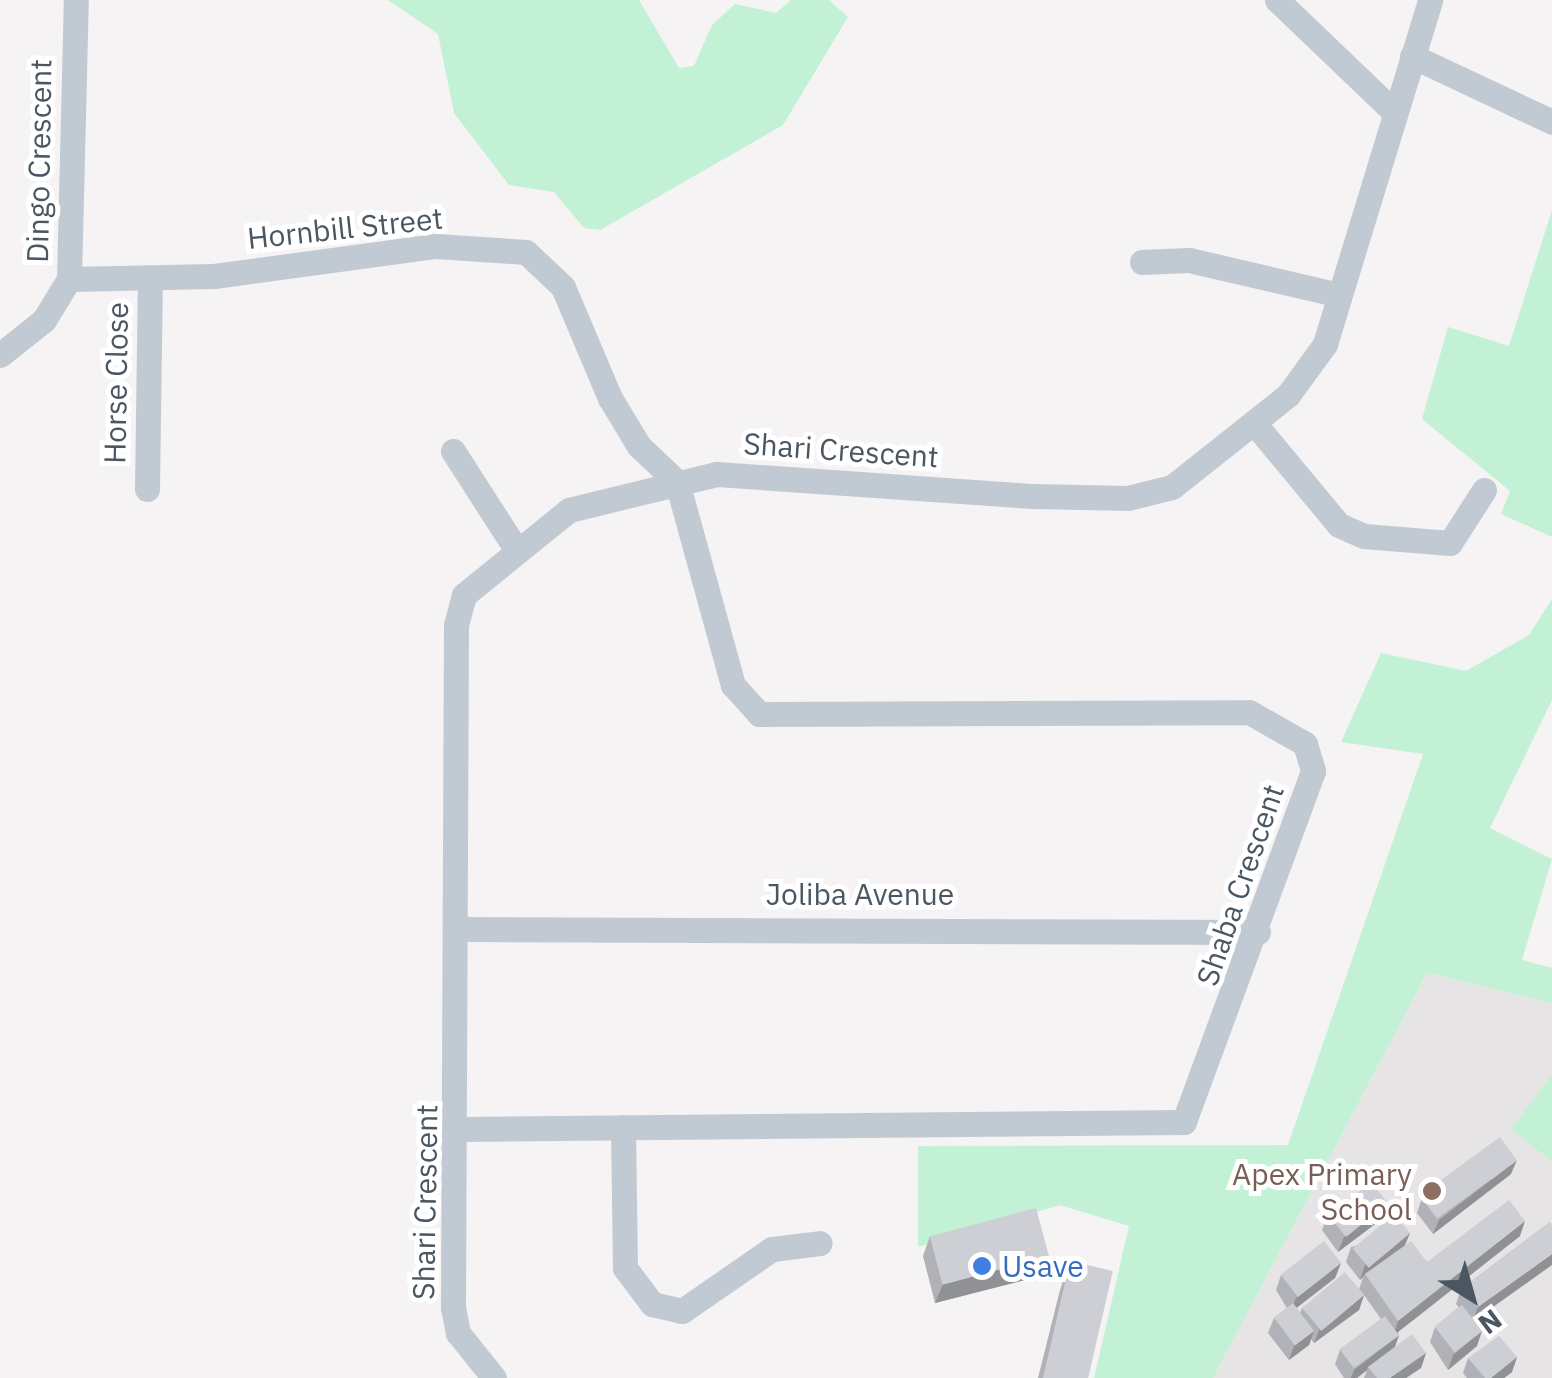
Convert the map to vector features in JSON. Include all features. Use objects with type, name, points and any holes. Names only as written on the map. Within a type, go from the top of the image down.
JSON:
[{"type":"street","name":"Dingo Crescent","points":[[0,355],[44,320],[69,279],[76,0]]},
{"type":"street","points":[[1277,0],[1394,111]]},
{"type":"street","name":"Shari Crescent","points":[[494,1378],[458,1333],[453,1307],[460,1129],[461,928],[456,625],[472,583],[514,546],[569,510],[677,482],[754,471],[1128,498],[1172,487],[1256,424],[1311,370],[1430,0]]},
{"type":"street","points":[[1412,56],[1552,122]]},
{"type":"street","name":"Hornbill Street","points":[[69,279],[150,278],[436,246],[526,252],[563,286],[610,398],[639,446],[677,482]]},
{"type":"street","points":[[1142,262],[1189,260],[1338,295]]},
{"type":"street","name":"Horse Close","points":[[147,489],[150,278]]},
{"type":"street","points":[[1256,424],[1339,524],[1364,536],[1450,544],[1484,490]]},
{"type":"street","points":[[454,451],[514,546]]},
{"type":"street","name":"Shaba Crescent","points":[[460,1129],[1170,1128],[1195,1106],[1313,771],[1291,730],[1248,712],[759,714],[733,685],[677,482]]},
{"type":"street","name":"Joliba Avenue","points":[[461,928],[1258,932]]},
{"type":"street","points":[[623,1127],[625,1268],[652,1304],[682,1312],[772,1249],[820,1244]]},
{"type":"shaded area","name":"Apex Primary School","points":[[1427,973],[1552,1003],[1552,1378],[1213,1378]]},
{"type":"green space","points":[[388,0],[639,0],[679,68],[694,66],[712,25],[735,4],[776,13],[791,0],[829,0],[848,17],[783,125],[600,230],[584,228],[554,192],[509,185],[454,113],[438,34]]},
{"type":"green space","points":[[1552,210],[1552,537],[1501,514],[1510,491],[1422,419],[1448,327],[1509,346]]},
{"type":"green space","points":[[1552,599],[1552,700],[1490,828],[1552,859],[1522,960],[1552,968],[1552,1003],[1427,973],[1213,1378],[1094,1378],[1129,1226],[1060,1205],[918,1247],[918,1146],[1288,1145],[1423,754],[1341,742],[1381,653],[1466,671],[1529,635]]},
{"type":"green space","points":[[1552,1075],[1552,1161],[1511,1129]]},
{"type":"building","points":[[1500,1137],[1517,1160],[1437,1219],[1420,1195]]},
{"type":"building","points":[[1371,1182],[1388,1203],[1346,1237],[1329,1216]]},
{"type":"building","points":[[1509,1200],[1525,1221],[1398,1321],[1365,1274],[1411,1241],[1427,1262]]},
{"type":"building","points":[[1036,1208],[1049,1256],[943,1285],[930,1236]]},
{"type":"building","points":[[1394,1214],[1410,1233],[1369,1268],[1353,1249]]},
{"type":"building","points":[[1550,1222],[1552,1254],[1478,1307],[1461,1289]]},
{"type":"building","points":[[1324,1241],[1341,1263],[1298,1297],[1281,1275]]},
{"type":"building","points":[[1070,1261],[1113,1271],[1088,1378],[1043,1378]]},
{"type":"building","points":[[1345,1272],[1364,1295],[1321,1331],[1302,1308]]},
{"type":"building","points":[[1293,1303],[1314,1331],[1295,1345],[1274,1317]]},
{"type":"building","points":[[1462,1305],[1482,1331],[1455,1353],[1434,1327]]},
{"type":"building","points":[[1385,1316],[1399,1335],[1354,1368],[1340,1349]]},
{"type":"building","points":[[1412,1334],[1426,1353],[1390,1378],[1377,1378],[1368,1367]]},
{"type":"building","points":[[1499,1336],[1517,1357],[1491,1378],[1485,1378],[1468,1358]]},
{"type":"place","name":"Apex Primary School","points":[[1432,1191]]},
{"type":"place","name":"Usave","points":[[982,1266]]}]
